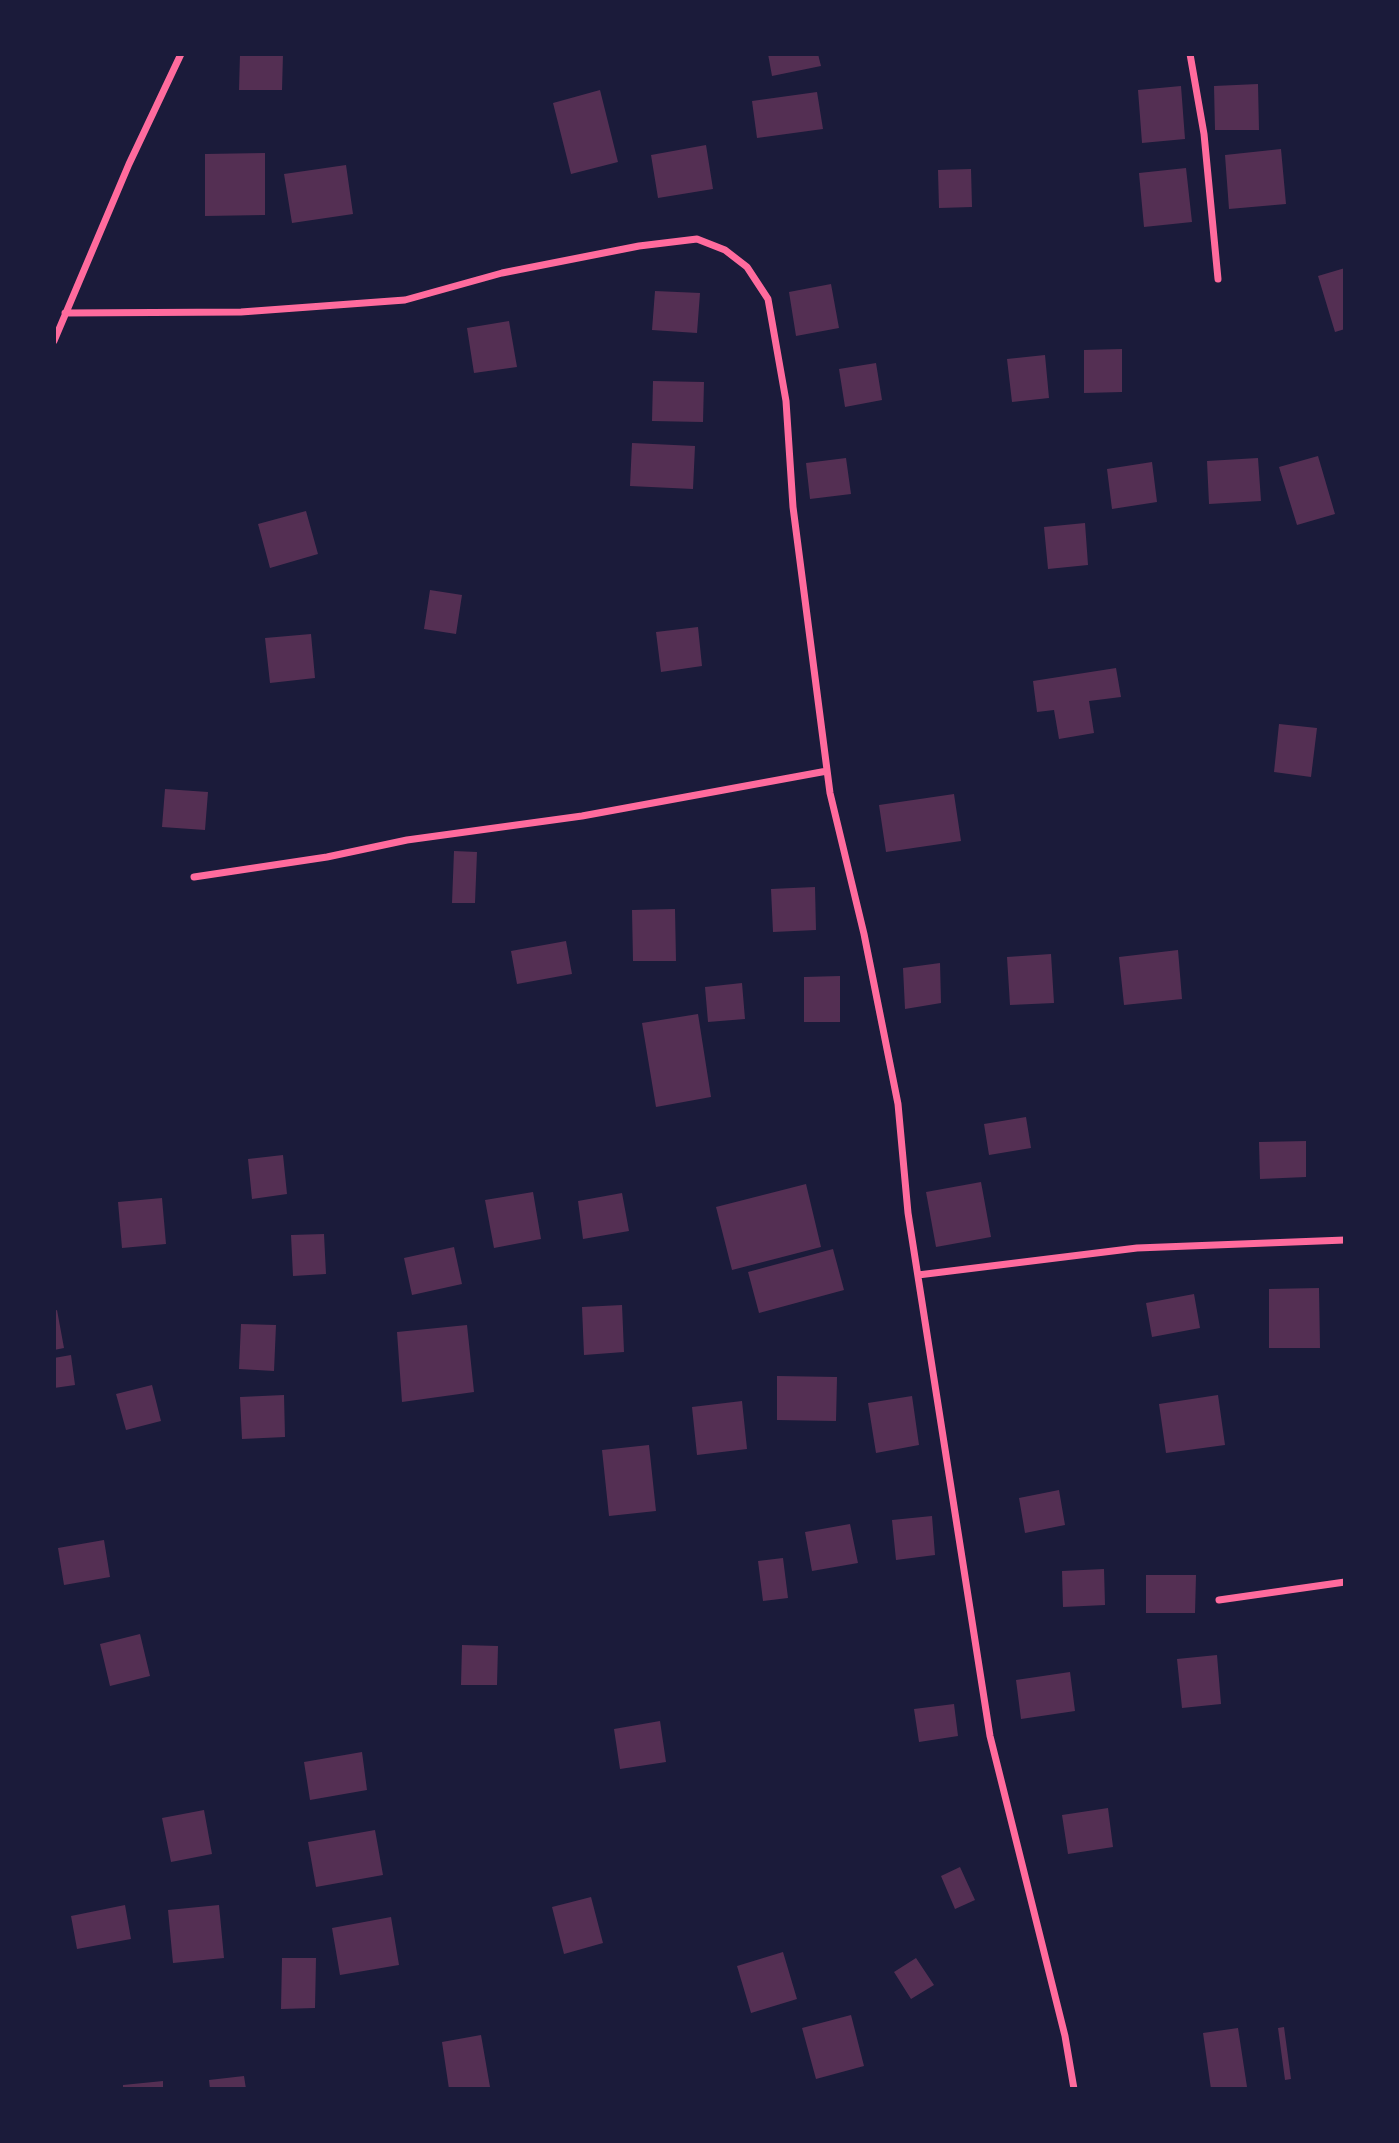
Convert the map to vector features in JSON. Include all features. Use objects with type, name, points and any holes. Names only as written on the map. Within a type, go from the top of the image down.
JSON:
[{"type":"street","points":[[54,341],[129,164],[181,54]]},
{"type":"street","points":[[1190,54],[1204,134],[1219,279]]},
{"type":"street","points":[[65,313],[241,312],[405,300],[502,273],[639,246],[696,239],[725,250],[747,267],[768,299],[786,401],[793,507],[827,771],[891,1068],[918,1275],[990,1736],[1065,2036],[1074,2089]]},
{"type":"street","points":[[194,877],[327,857],[407,840],[582,816],[827,771]]},
{"type":"street","points":[[918,1275],[1137,1248],[1345,1240]]},
{"type":"street","points":[[1219,1600],[1345,1582]]},
{"type":"building","points":[[240,54],[283,54],[282,90],[239,90]]},
{"type":"building","points":[[768,54],[818,54],[821,66],[772,76]]},
{"type":"building","points":[[1258,84],[1259,130],[1215,130],[1214,86]]},
{"type":"building","points":[[1181,86],[1185,139],[1142,143],[1138,90]]},
{"type":"building","points":[[600,90],[618,162],[571,174],[553,103]]},
{"type":"building","points":[[817,92],[823,129],[757,138],[752,101]]},
{"type":"building","points":[[706,145],[713,189],[658,198],[651,155]]},
{"type":"building","points":[[1281,149],[1286,204],[1229,209],[1225,155]]},
{"type":"building","points":[[265,153],[265,215],[205,216],[205,154]]},
{"type":"building","points":[[346,165],[353,214],[292,223],[284,174]]},
{"type":"building","points":[[1186,168],[1192,222],[1144,227],[1139,173]]},
{"type":"building","points":[[971,169],[972,207],[939,208],[938,170]]},
{"type":"building","points":[[1345,268],[1345,329],[1335,332],[1318,276]]},
{"type":"building","points":[[831,284],[839,328],[796,336],[789,292]]},
{"type":"building","points":[[655,291],[700,293],[697,333],[652,330]]},
{"type":"building","points":[[509,321],[517,367],[474,373],[467,328]]},
{"type":"building","points":[[1122,349],[1122,392],[1084,393],[1084,350]]},
{"type":"building","points":[[1045,355],[1049,398],[1012,402],[1007,359]]},
{"type":"building","points":[[876,363],[882,400],[845,407],[839,369]]},
{"type":"building","points":[[653,381],[704,382],[703,422],[652,421]]},
{"type":"building","points":[[632,443],[695,446],[693,489],[630,486]]},
{"type":"building","points":[[1318,456],[1335,514],[1297,525],[1279,467]]},
{"type":"building","points":[[846,458],[851,494],[810,499],[806,463]]},
{"type":"building","points":[[1258,458],[1261,501],[1209,504],[1207,461]]},
{"type":"building","points":[[1152,462],[1157,502],[1112,509],[1107,469]]},
{"type":"building","points":[[306,511],[318,554],[270,568],[258,524]]},
{"type":"building","points":[[1085,523],[1088,565],[1048,569],[1044,527]]},
{"type":"building","points":[[430,590],[462,595],[456,634],[424,629]]},
{"type":"building","points":[[698,627],[702,666],[661,672],[656,632]]},
{"type":"building","points":[[311,634],[315,678],[270,683],[265,638]]},
{"type":"building","points":[[1116,668],[1121,697],[1089,701],[1094,733],[1059,739],[1054,710],[1037,712],[1033,681]]},
{"type":"building","points":[[1279,724],[1317,728],[1311,777],[1274,772]]},
{"type":"building","points":[[165,789],[208,792],[205,830],[162,827]]},
{"type":"building","points":[[954,794],[961,841],[886,852],[879,805]]},
{"type":"building","points":[[454,851],[477,852],[475,903],[452,903]]},
{"type":"building","points":[[815,887],[816,930],[773,932],[771,889]]},
{"type":"building","points":[[675,909],[676,961],[633,961],[632,910]]},
{"type":"building","points":[[566,941],[572,974],[517,984],[511,951]]},
{"type":"building","points":[[1178,950],[1182,999],[1124,1005],[1119,957]]},
{"type":"building","points":[[1051,954],[1054,1003],[1010,1005],[1007,957]]},
{"type":"building","points":[[940,963],[941,1003],[905,1009],[903,968]]},
{"type":"building","points":[[840,976],[840,1022],[804,1022],[804,977]]},
{"type":"building","points":[[742,983],[745,1019],[708,1022],[705,987]]},
{"type":"building","points":[[698,1014],[711,1097],[656,1107],[642,1023]]},
{"type":"building","points":[[1026,1117],[1031,1148],[989,1155],[984,1124]]},
{"type":"building","points":[[1306,1141],[1306,1177],[1260,1179],[1259,1142]]},
{"type":"building","points":[[283,1155],[287,1194],[252,1199],[248,1159]]},
{"type":"building","points":[[981,1182],[991,1237],[936,1247],[926,1192]]},
{"type":"building","points":[[806,1184],[821,1247],[732,1270],[716,1207]]},
{"type":"building","points":[[533,1192],[541,1239],[494,1248],[485,1200]]},
{"type":"building","points":[[622,1193],[629,1231],[583,1239],[578,1201]]},
{"type":"building","points":[[162,1198],[166,1244],[122,1248],[118,1202]]},
{"type":"building","points":[[324,1234],[326,1274],[293,1276],[291,1235]]},
{"type":"building","points":[[454,1247],[462,1284],[412,1295],[404,1258]]},
{"type":"building","points":[[833,1249],[844,1290],[759,1313],[748,1272]]},
{"type":"building","points":[[1319,1288],[1320,1348],[1269,1348],[1269,1289]]},
{"type":"building","points":[[1194,1294],[1200,1328],[1152,1337],[1146,1303]]},
{"type":"building","points":[[622,1305],[624,1352],[584,1355],[582,1307]]},
{"type":"building","points":[[57,1310],[64,1348],[54,1350],[54,1311]]},
{"type":"building","points":[[241,1324],[276,1325],[274,1371],[239,1369]]},
{"type":"building","points":[[467,1325],[474,1392],[402,1402],[397,1332]]},
{"type":"building","points":[[71,1355],[75,1385],[54,1388],[54,1358]]},
{"type":"building","points":[[777,1376],[837,1377],[836,1421],[777,1420]]},
{"type":"building","points":[[152,1385],[161,1421],[126,1430],[116,1394]]},
{"type":"building","points":[[284,1395],[285,1437],[242,1439],[240,1397]]},
{"type":"building","points":[[1218,1395],[1225,1445],[1166,1453],[1159,1404]]},
{"type":"building","points":[[912,1396],[919,1445],[876,1453],[868,1403]]},
{"type":"building","points":[[742,1401],[747,1449],[697,1455],[692,1407]]},
{"type":"building","points":[[649,1445],[656,1511],[609,1516],[602,1450]]},
{"type":"building","points":[[1059,1490],[1065,1525],[1025,1533],[1019,1498]]},
{"type":"building","points":[[932,1516],[935,1555],[896,1560],[892,1520]]},
{"type":"building","points":[[850,1524],[858,1563],[812,1571],[805,1532]]},
{"type":"building","points":[[104,1540],[110,1577],[64,1585],[58,1548]]},
{"type":"building","points":[[783,1558],[788,1598],[763,1601],[758,1561]]},
{"type":"building","points":[[1104,1569],[1105,1605],[1063,1607],[1062,1571]]},
{"type":"building","points":[[1146,1575],[1196,1575],[1195,1613],[1146,1613]]},
{"type":"building","points":[[140,1634],[150,1676],[110,1686],[100,1644]]},
{"type":"building","points":[[462,1645],[498,1646],[497,1685],[461,1685]]},
{"type":"building","points":[[1217,1655],[1221,1704],[1182,1708],[1177,1659]]},
{"type":"building","points":[[1070,1672],[1075,1711],[1021,1719],[1016,1680]]},
{"type":"building","points":[[954,1704],[958,1736],[919,1742],[914,1709]]},
{"type":"building","points":[[660,1721],[666,1762],[620,1769],[614,1729]]},
{"type":"building","points":[[362,1752],[367,1790],[310,1800],[304,1762]]},
{"type":"building","points":[[1108,1808],[1113,1847],[1068,1854],[1062,1815]]},
{"type":"building","points":[[204,1810],[212,1854],[171,1862],[162,1818]]},
{"type":"building","points":[[375,1830],[383,1875],[316,1887],[308,1842]]},
{"type":"building","points":[[960,1867],[975,1900],[955,1909],[941,1876]]},
{"type":"building","points":[[591,1897],[603,1943],[564,1954],[552,1907]]},
{"type":"building","points":[[125,1905],[131,1939],[77,1949],[71,1916]]},
{"type":"building","points":[[219,1905],[224,1958],[173,1963],[168,1910]]},
{"type":"building","points":[[391,1917],[399,1965],[340,1975],[332,1928]]},
{"type":"building","points":[[783,1952],[797,1999],[751,2013],[737,1966]]},
{"type":"building","points":[[282,1958],[316,1958],[315,2008],[281,2009]]},
{"type":"building","points":[[916,1958],[934,1985],[911,1999],[894,1972]]},
{"type":"building","points":[[851,2015],[864,2066],[816,2079],[802,2028]]},
{"type":"building","points":[[1284,2027],[1291,2079],[1285,2080],[1278,2028]]},
{"type":"building","points":[[1238,2028],[1247,2087],[1211,2089],[1203,2033]]},
{"type":"building","points":[[481,2035],[490,2087],[449,2089],[442,2042]]},
{"type":"building","points":[[244,2076],[246,2089],[210,2089],[209,2080]]},
{"type":"building","points":[[163,2081],[163,2089],[123,2089],[123,2085]]}]
